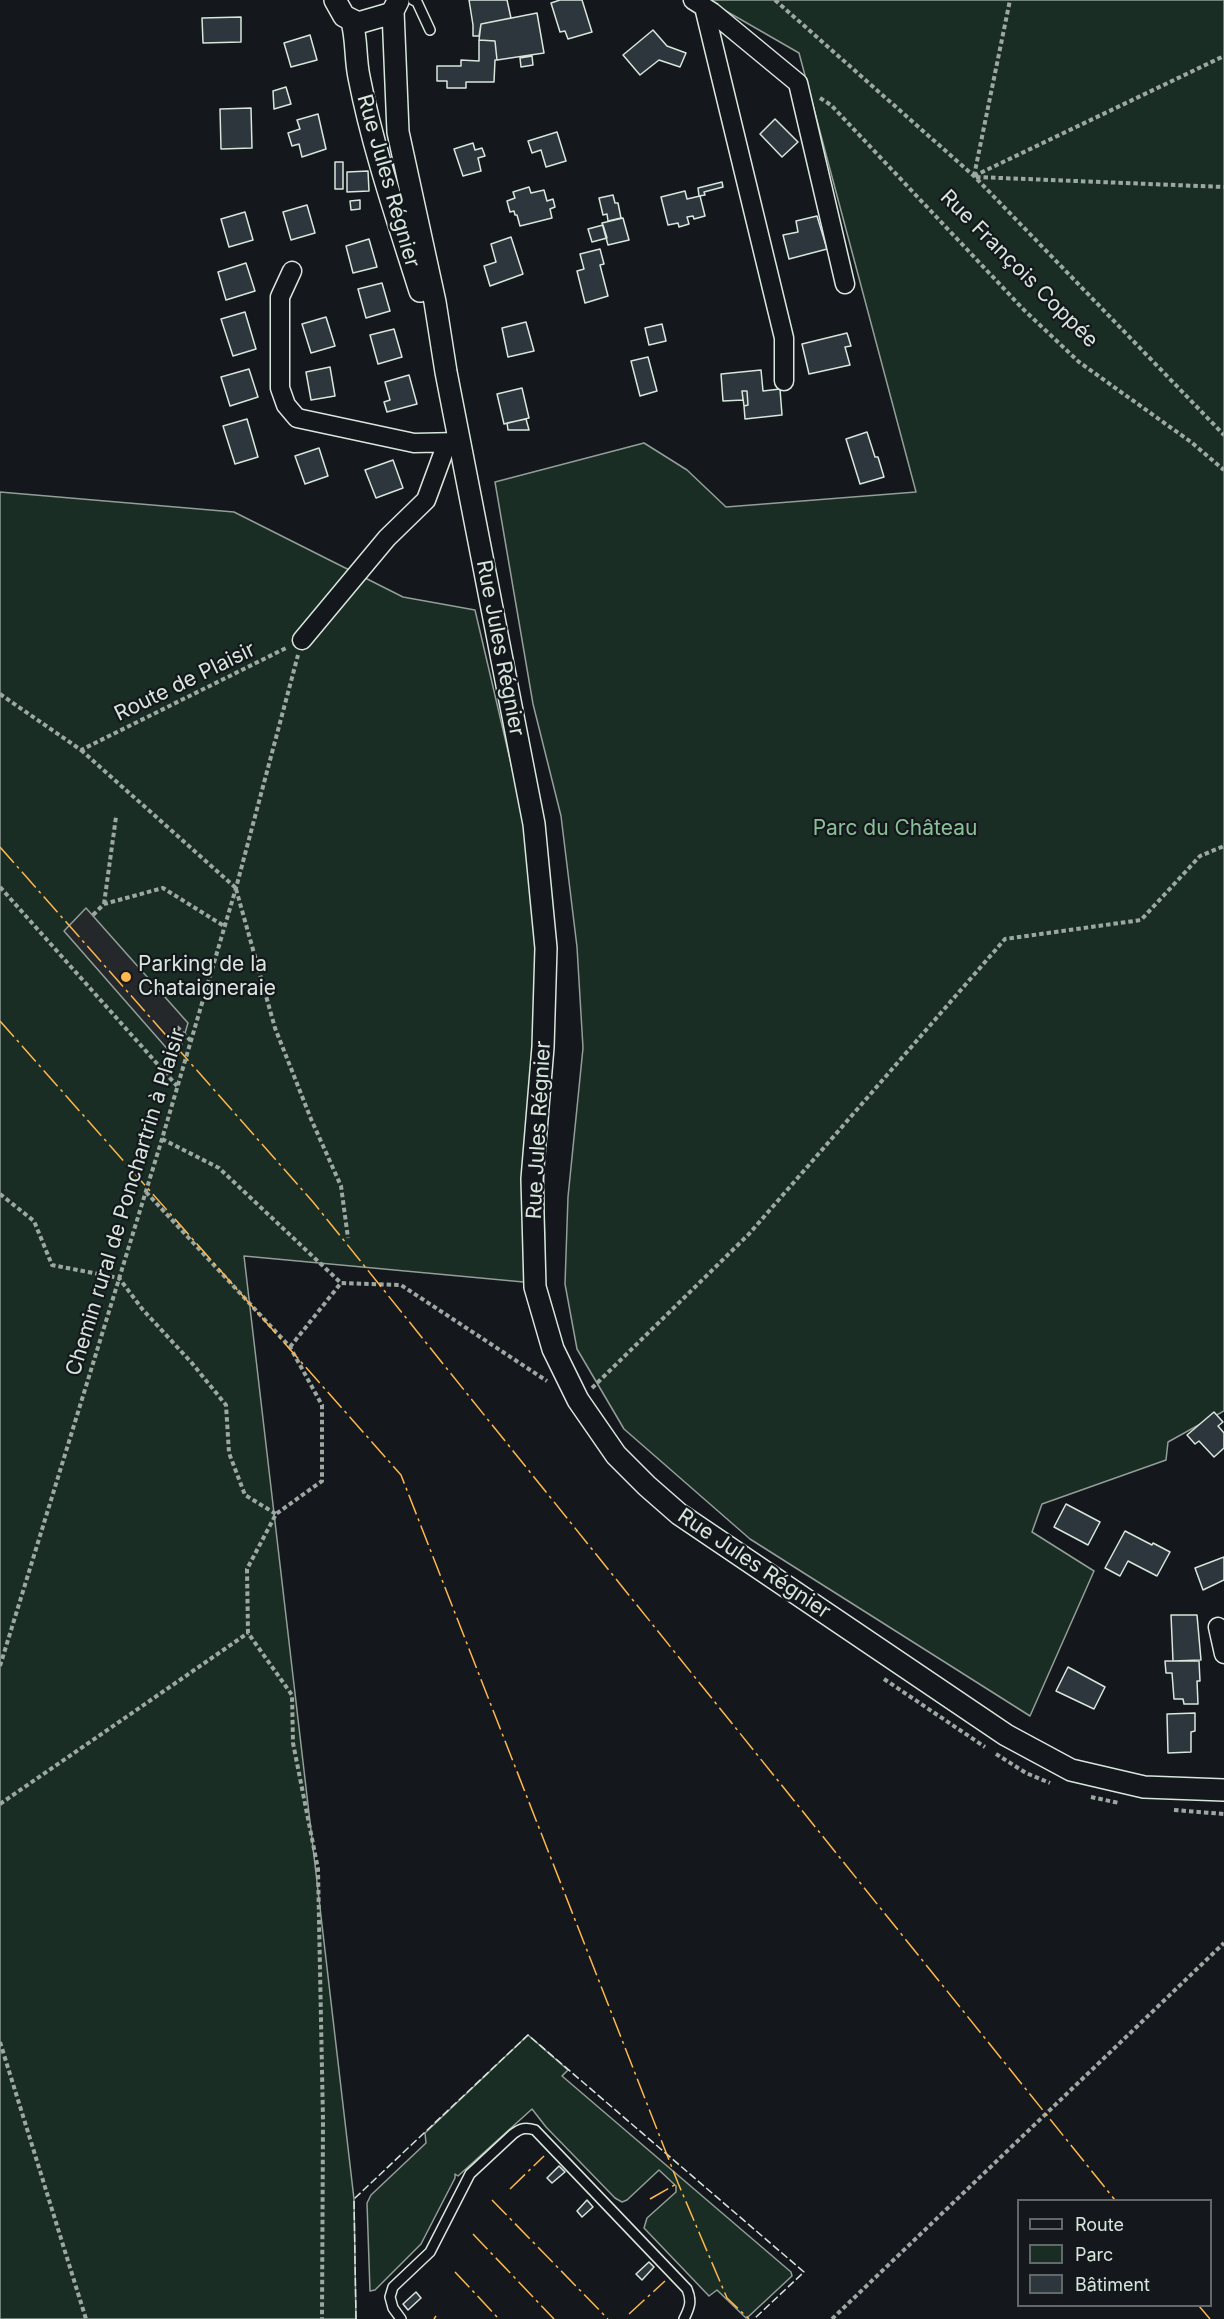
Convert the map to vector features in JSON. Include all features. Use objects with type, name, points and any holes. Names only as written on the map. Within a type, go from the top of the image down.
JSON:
[{"type":"street","points":[[335,0],[344,16],[358,23],[395,6]]},
{"type":"street","points":[[698,4],[798,83],[845,284]]},
{"type":"street","points":[[698,4],[784,338],[784,381]]},
{"type":"street","name":"Rue Jules Régnier","points":[[395,6],[398,132],[435,302],[454,442],[534,824],[546,948],[543,1047],[532,1179],[535,1287],[553,1349],[578,1401],[616,1455],[679,1514],[1006,1735],[1071,1770],[1144,1787],[1224,1790]]},
{"type":"street","name":"Rue Jules Régnier","points":[[352,22],[356,38],[358,75],[373,137],[446,372]]},
{"type":"street","points":[[292,271],[280,297],[280,388],[286,405],[297,417],[414,442],[454,442],[426,500],[387,538],[302,640]]},
{"type":"street","points":[[1218,1627],[1224,1654]]},
{"type":"lane","points":[[413,0],[417,2],[430,30]]},
{"type":"lane","points":[[401,2319],[393,2308],[390,2297],[393,2287],[430,2252],[470,2174],[519,2129],[527,2127],[535,2130],[687,2289],[691,2298],[684,2319]]},
{"type":"path","points":[[775,0],[974,176],[1223,433]]},
{"type":"path","points":[[974,176],[1010,0]]},
{"type":"path","points":[[974,176],[1224,56]]},
{"type":"path","name":"Rue François Coppée","points":[[798,83],[831,105],[1024,310],[1079,362],[1191,442],[1224,470]]},
{"type":"path","points":[[974,176],[1224,187]]},
{"type":"path","points":[[1223,433],[1224,427]]},
{"type":"path","name":"Route de Plaisir","points":[[81,750],[302,640]]},
{"type":"path","name":"Chemin rural de Ponchartrin à Plaisir","points":[[0,1666],[146,1192],[236,888],[302,640]]},
{"type":"path","points":[[0,694],[81,750],[236,888],[275,1028],[311,1119],[341,1186],[348,1238]]},
{"type":"path","points":[[104,904],[116,817]]},
{"type":"path","points":[[578,1401],[749,1234],[1005,939],[1141,920],[1200,856],[1224,846]]},
{"type":"path","points":[[0,886],[177,1086]]},
{"type":"path","points":[[93,915],[104,904],[163,888],[224,926]]},
{"type":"path","points":[[177,1027],[190,1041]]},
{"type":"path","points":[[162,1139],[219,1168],[341,1283],[401,1285],[550,1384],[547,1374]]},
{"type":"path","points":[[146,1192],[290,1347],[321,1405],[322,1480],[276,1514],[247,1569],[248,1633],[292,1695],[293,1743],[318,1869],[323,2120],[322,2319]]},
{"type":"path","points":[[0,1194],[34,1221],[52,1265],[119,1278],[143,1310],[191,1362],[226,1405],[229,1453],[245,1495],[276,1514]]},
{"type":"path","points":[[290,1347],[341,1283]]},
{"type":"path","points":[[0,1804],[248,1633]]},
{"type":"path","points":[[878,1675],[1026,1773],[1056,1786]]},
{"type":"path","points":[[1086,1796],[1124,1804]]},
{"type":"path","points":[[1170,1810],[1224,1814]]},
{"type":"path","points":[[832,2319],[1224,1943]]},
{"type":"path","points":[[0,2042],[86,2319]]},
{"type":"green space","name":"Parc du Château","points":[[707,0],[1224,0],[1224,1411],[1168,1442],[1166,1460],[1042,1504],[1032,1532],[1094,1571],[1030,1716],[750,1539],[624,1429],[577,1349],[565,1284],[568,1197],[583,1048],[577,947],[561,816],[533,704],[495,482],[644,443],[687,470],[726,507],[916,492],[799,53]]},
{"type":"green space","points":[[0,492],[234,512],[403,597],[475,610],[534,862],[542,1009],[545,1284],[244,1256],[354,2199],[356,2319],[0,2319]]},
{"type":"green space","points":[[528,2035],[568,2070],[562,2076],[791,2272],[792,2276],[748,2317],[746,2318],[717,2290],[709,2296],[644,2228],[647,2218],[676,2192],[676,2186],[659,2170],[622,2202],[615,2198],[546,2127],[532,2109],[458,2176],[455,2174],[421,2244],[375,2290],[370,2291],[367,2203],[371,2195],[426,2143],[425,2133]]},
{"type":"shaded area","name":"Parking de la Chataigneraie","points":[[86,908],[188,1023],[177,1060],[64,931]]},
{"type":"building","points":[[469,0],[507,0],[511,18],[481,24],[479,36],[473,36]]},
{"type":"building","points":[[560,0],[582,0],[592,32],[568,39],[565,31],[560,32],[551,3]]},
{"type":"building","points":[[537,13],[544,53],[497,60],[495,41],[479,40],[481,24]]},
{"type":"building","points":[[241,17],[241,42],[203,43],[202,18]]},
{"type":"building","points":[[653,30],[667,46],[686,53],[680,67],[659,60],[640,75],[623,55]]},
{"type":"building","points":[[310,35],[317,60],[291,67],[284,43]]},
{"type":"building","points":[[479,40],[495,41],[497,60],[495,60],[494,82],[466,82],[466,88],[447,88],[447,81],[437,81],[437,66],[461,66],[461,60],[479,61]]},
{"type":"building","points":[[532,56],[533,65],[521,67],[520,58]]},
{"type":"building","points":[[286,87],[291,104],[274,109],[273,91]]},
{"type":"building","points":[[251,108],[252,148],[221,149],[220,109]]},
{"type":"building","points":[[318,114],[326,149],[302,157],[299,144],[292,146],[288,133],[300,129],[297,120]]},
{"type":"building","points":[[775,119],[798,142],[782,157],[760,134]]},
{"type":"building","points":[[557,132],[566,161],[546,167],[541,150],[532,153],[528,141]]},
{"type":"building","points":[[473,143],[475,150],[482,148],[485,156],[478,158],[481,171],[463,176],[454,149]]},
{"type":"building","points":[[335,162],[343,162],[343,189],[335,189]]},
{"type":"building","points":[[368,171],[369,191],[347,192],[347,172]]},
{"type":"building","points":[[722,182],[723,187],[704,192],[705,195],[699,196],[698,188]]},
{"type":"building","points":[[529,187],[531,193],[544,190],[547,201],[553,199],[555,207],[550,209],[552,218],[520,226],[517,215],[514,211],[510,212],[507,201],[515,198],[513,192]]},
{"type":"building","points":[[685,191],[687,199],[700,196],[705,216],[694,219],[693,216],[687,217],[689,224],[679,227],[678,223],[668,225],[661,197]]},
{"type":"building","points":[[613,195],[615,203],[618,203],[621,218],[608,221],[607,214],[603,215],[599,198]]},
{"type":"building","points":[[360,200],[360,209],[351,210],[350,201]]},
{"type":"building","points":[[307,205],[315,233],[291,240],[283,212]]},
{"type":"building","points":[[245,212],[253,240],[229,247],[221,219]]},
{"type":"building","points":[[817,216],[827,249],[789,259],[783,235],[798,232],[796,221]]},
{"type":"building","points":[[623,218],[629,240],[608,245],[602,223]]},
{"type":"building","points":[[603,225],[607,238],[592,242],[588,229]]},
{"type":"building","points":[[511,237],[523,274],[490,286],[484,266],[496,262],[491,244]]},
{"type":"building","points":[[369,239],[377,267],[353,273],[346,246]]},
{"type":"building","points":[[600,249],[604,264],[600,265],[608,296],[585,303],[577,271],[584,269],[580,254]]},
{"type":"building","points":[[246,263],[255,291],[226,300],[218,272]]},
{"type":"building","points":[[382,283],[390,311],[366,318],[358,289]]},
{"type":"building","points":[[245,312],[256,349],[233,356],[221,319]]},
{"type":"building","points":[[326,317],[335,346],[311,353],[302,324]]},
{"type":"building","points":[[526,322],[534,351],[508,357],[502,328]]},
{"type":"building","points":[[662,324],[666,341],[649,345],[645,328]]},
{"type":"building","points":[[394,329],[402,357],[378,364],[370,335]]},
{"type":"building","points":[[847,333],[851,346],[845,347],[850,365],[809,374],[802,344]]},
{"type":"building","points":[[648,357],[657,391],[640,396],[631,361]]},
{"type":"building","points":[[330,367],[335,396],[311,400],[306,372]]},
{"type":"building","points":[[249,369],[258,397],[230,406],[221,377]]},
{"type":"building","points":[[761,370],[763,391],[780,389],[782,415],[745,419],[744,406],[748,405],[747,391],[742,391],[743,400],[723,401],[721,374]]},
{"type":"building","points":[[409,375],[417,404],[387,412],[384,402],[390,400],[385,382]]},
{"type":"building","points":[[522,388],[529,418],[504,424],[497,394]]},
{"type":"building","points":[[742,391],[747,391],[748,405],[744,406]]},
{"type":"building","points":[[247,419],[258,457],[235,464],[223,426]]},
{"type":"building","points":[[526,419],[529,430],[508,430],[507,423]]},
{"type":"building","points":[[867,432],[884,477],[860,484],[846,439]]},
{"type":"building","points":[[319,448],[328,476],[305,484],[295,456]]},
{"type":"building","points":[[393,460],[403,488],[376,498],[365,470]]},
{"type":"building","points":[[1214,1412],[1223,1422],[1218,1426],[1224,1433],[1224,1448],[1214,1457],[1199,1441],[1195,1444],[1187,1435]]},
{"type":"building","points":[[1066,1504],[1100,1522],[1088,1545],[1054,1527]]},
{"type":"building","points":[[1125,1531],[1170,1552],[1157,1576],[1128,1561],[1120,1576],[1105,1568]]},
{"type":"building","points":[[1224,1557],[1224,1580],[1203,1590],[1195,1568]]},
{"type":"building","points":[[1171,1615],[1197,1615],[1201,1660],[1173,1661]]},
{"type":"building","points":[[1165,1661],[1199,1661],[1198,1704],[1184,1704],[1183,1699],[1174,1699],[1172,1673],[1166,1673]]},
{"type":"building","points":[[1068,1667],[1105,1687],[1094,1709],[1056,1691]]},
{"type":"building","points":[[1195,1713],[1195,1731],[1191,1732],[1191,1752],[1168,1753],[1167,1714]]},
{"type":"building","points":[[559,2166],[565,2172],[552,2183],[547,2178]]},
{"type":"building","points":[[587,2200],[593,2207],[582,2217],[577,2211]]},
{"type":"building","points":[[649,2262],[654,2267],[642,2280],[636,2274]]},
{"type":"building","points":[[416,2292],[421,2298],[408,2310],[403,2304]]},
{"type":"fence","points":[[356,2319],[354,2199],[528,2035],[804,2272],[754,2319]]},
{"type":"power","points":[[0,847],[313,1202],[1114,2199]]},
{"type":"power","points":[[0,1021],[401,1475],[678,2183],[727,2298],[749,2319]]},
{"type":"power","points":[[510,2189],[544,2156]]},
{"type":"power","points":[[650,2199],[678,2183]]},
{"type":"power","points":[[492,2200],[608,2319]]},
{"type":"power","points":[[473,2234],[554,2319]]},
{"type":"power","points":[[455,2272],[499,2319]]},
{"type":"power","points":[[629,2314],[665,2281]]},
{"type":"power","points":[[1200,2307],[1210,2319]]},
{"type":"place","name":"Parking de la Chataigneraie","points":[[126,977]]}]
